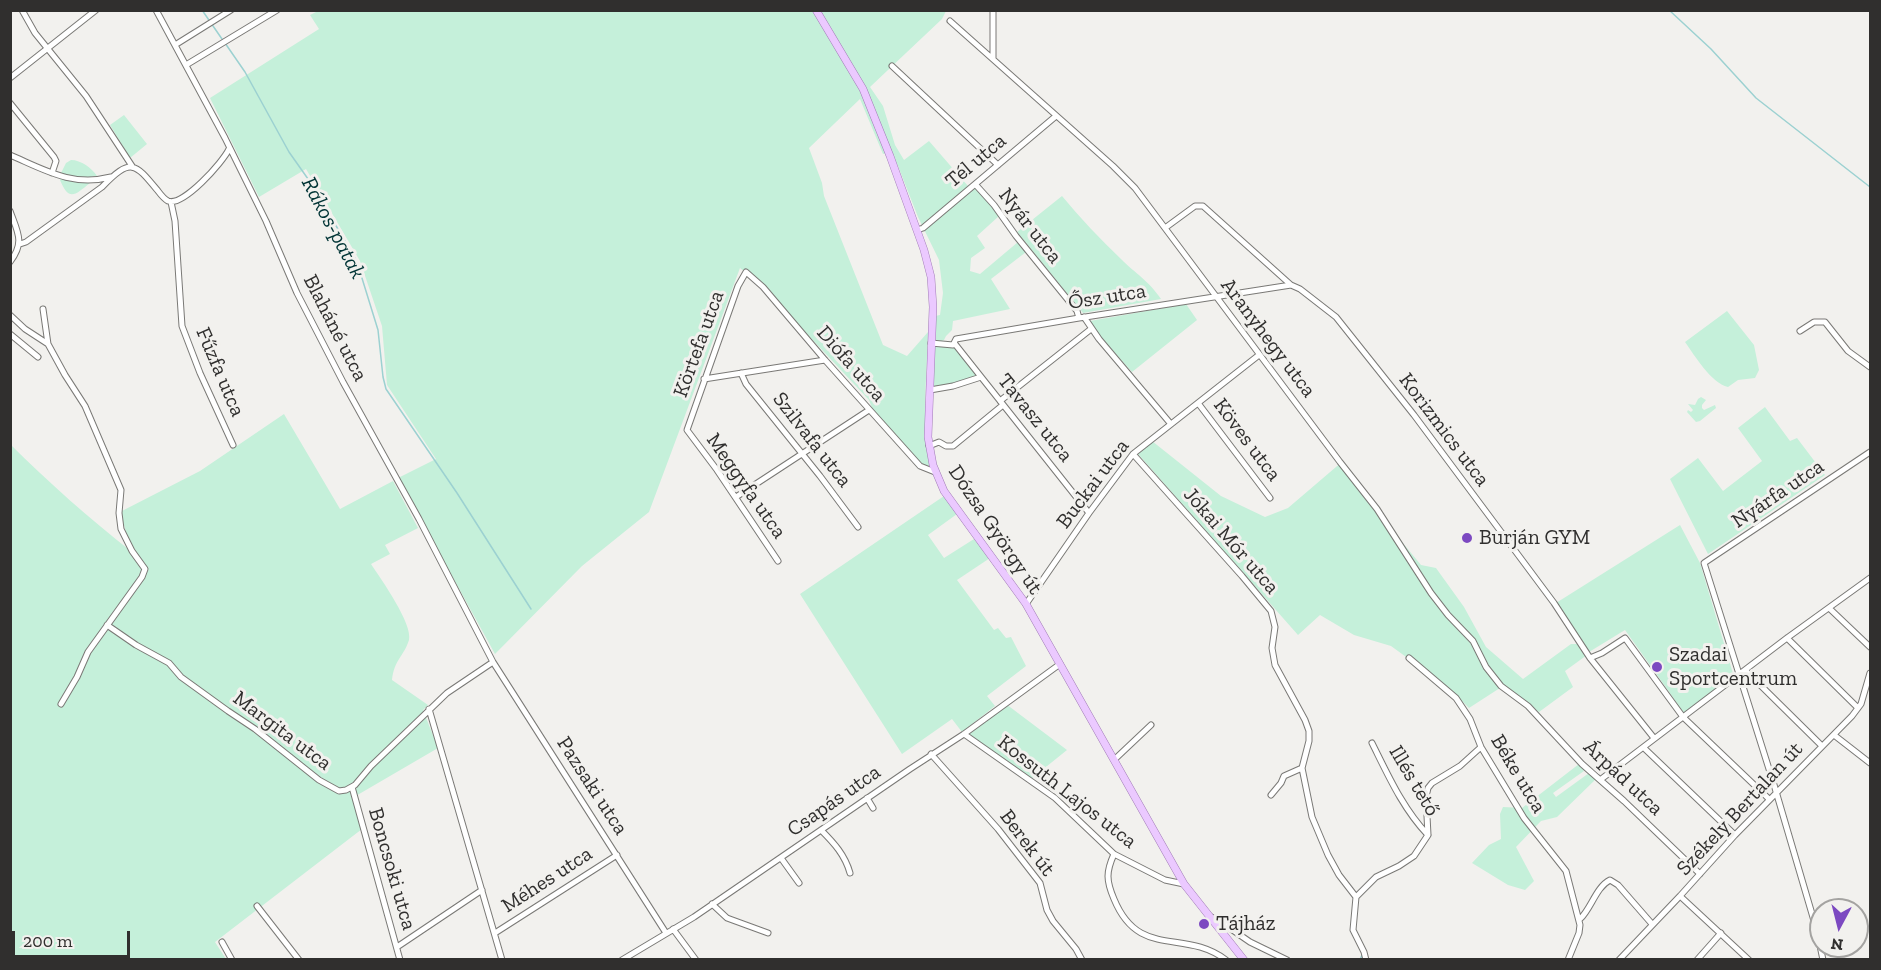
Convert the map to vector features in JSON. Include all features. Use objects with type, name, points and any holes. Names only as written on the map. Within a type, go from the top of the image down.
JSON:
[{"type":"main road","name":"Dózsa György út","points":[[816,10],[863,89],[890,156],[928,265],[933,290],[929,446],[935,472],[950,500],[1026,604],[1184,884],[1244,960]]},
{"type":"street","points":[[22,10],[31,28],[86,96],[132,166],[142,171],[164,198],[171,202],[179,200],[205,179],[229,149]]},
{"type":"street","points":[[10,78],[96,10]]},
{"type":"street","name":"Blaháné utca","points":[[156,10],[266,221],[297,293],[492,660]]},
{"type":"street","points":[[175,45],[231,10]]},
{"type":"street","points":[[186,65],[277,10]]},
{"type":"street","points":[[993,10],[993,58]]},
{"type":"street","name":"Aranyhegy utca","points":[[950,21],[1125,178],[1377,509],[1431,593],[1473,641],[1486,667],[1501,686],[1525,704]]},
{"type":"street","points":[[892,66],[998,165]]},
{"type":"street","points":[[10,103],[54,157],[56,161],[52,173]]},
{"type":"street","name":"Tél utca","points":[[917,230],[923,228],[1056,116]]},
{"type":"street","points":[[10,155],[66,179],[81,180],[112,176]]},
{"type":"street","points":[[20,244],[102,187],[112,176],[132,166]]},
{"type":"street","name":"Nyár utca","points":[[975,184],[1170,423]]},
{"type":"street","name":"Fűzfa utca","points":[[171,202],[175,221],[182,326],[200,373],[233,446]]},
{"type":"street","name":"Korizmics utca","points":[[1165,228],[1195,206],[1203,206],[1291,285],[1300,289],[1336,317],[1414,416],[1554,603],[1590,658],[1654,738]]},
{"type":"street","points":[[10,212],[20,244],[10,262]]},
{"type":"street","name":"Diófa utca","points":[[746,272],[763,287],[920,466],[935,472]]},
{"type":"street","name":"Körtefa utca","points":[[687,430],[738,286],[746,272]]},
{"type":"street","name":"Ősz utca","points":[[931,343],[955,344],[957,339],[1082,317],[1291,285]]},
{"type":"street","points":[[43,309],[48,344],[85,406],[96,430],[121,489],[119,513],[122,530],[132,551],[145,569],[142,577],[82,662],[61,704]]},
{"type":"street","points":[[10,315],[25,329],[48,344]]},
{"type":"street","points":[[1800,331],[1814,322],[1825,322],[1848,351],[1870,367]]},
{"type":"street","points":[[929,446],[939,442],[946,446],[953,446],[1091,329]]},
{"type":"street","points":[[10,334],[38,357]]},
{"type":"street","name":"Tavasz utca","points":[[955,344],[1089,513]]},
{"type":"street","name":"Buckai utca","points":[[1026,604],[1133,454],[1259,355]]},
{"type":"street","points":[[704,379],[825,360]]},
{"type":"street","name":"Szilvafa utca","points":[[741,373],[746,384],[858,527]]},
{"type":"street","points":[[930,390],[953,386],[981,377]]},
{"type":"street","name":"Köves utca","points":[[1198,403],[1270,498]]},
{"type":"street","points":[[736,497],[869,410]]},
{"type":"street","name":"Meggyfa utca","points":[[687,430],[736,497],[778,561]]},
{"type":"street","name":"Nyárfa utca","points":[[1742,672],[1704,563],[1870,452]]},
{"type":"street","name":"Jókai Mór utca","points":[[1133,454],[1271,611],[1275,627],[1272,648],[1275,665],[1309,731],[1309,741],[1302,768],[1315,826],[1339,875],[1356,897]]},
{"type":"street","points":[[1600,780],[1870,578]]},
{"type":"street","points":[[1829,608],[1870,647]]},
{"type":"street","name":"Margita utca","points":[[107,625],[136,645],[169,663],[181,677],[255,729],[323,783],[339,791],[352,787],[429,709],[492,660]]},
{"type":"street","points":[[1590,658],[1626,638],[1683,717],[1769,799]]},
{"type":"street","points":[[1787,638],[1858,708]]},
{"type":"street","name":"Béke utca","points":[[1409,658],[1456,698],[1470,719],[1481,747],[1524,818],[1566,871],[1580,919],[1580,931],[1568,960]]},
{"type":"street","name":"Pazsaki utca","points":[[492,660],[666,933]]},
{"type":"street","name":"Csapás utca","points":[[622,960],[681,925],[821,831],[964,734],[1060,664]]},
{"type":"street","points":[[1742,672],[1822,746]]},
{"type":"street","points":[[1742,672],[1817,931],[1823,960]]},
{"type":"street","name":"Székely Bertalan út","points":[[1619,960],[1775,791],[1858,708],[1870,673]]},
{"type":"street","name":"Árpád utca","points":[[1525,704],[1600,780],[1700,874]]},
{"type":"street","points":[[429,709],[502,960]]},
{"type":"street","points":[[1115,759],[1151,725]]},
{"type":"street","name":"Kossuth Lajos utca","points":[[964,734],[1055,798],[1114,854],[1165,880],[1184,884]]},
{"type":"street","points":[[1833,735],[1870,763]]},
{"type":"street","name":"Illés tető","points":[[1372,743],[1395,789],[1418,825],[1428,835]]},
{"type":"street","points":[[1366,960],[1353,930],[1356,897],[1376,877],[1400,866],[1414,856],[1428,835],[1426,796],[1428,788],[1432,783],[1460,766],[1481,747]]},
{"type":"street","points":[[1644,748],[1735,835]]},
{"type":"street","name":"Berek út","points":[[932,754],[998,829],[1040,883],[1047,910],[1082,960]]},
{"type":"street","points":[[1271,795],[1284,776],[1302,768]]},
{"type":"street","name":"Boncsoki utca","points":[[352,787],[400,960]]},
{"type":"street","points":[[867,798],[873,807]]},
{"type":"street","points":[[821,831],[840,851],[850,873]]},
{"type":"street","points":[[1114,854],[1108,870],[1109,884],[1119,910],[1131,927],[1151,938],[1203,948],[1226,960]]},
{"type":"street","name":"Méhes utca","points":[[495,933],[617,855]]},
{"type":"street","points":[[781,858],[799,884]]},
{"type":"street","name":"Béke utca","points":[[1580,919],[1585,915],[1603,886],[1610,880],[1618,885],[1652,924]]},
{"type":"street","points":[[397,947],[482,890]]},
{"type":"street","points":[[1680,896],[1749,960]]},
{"type":"street","points":[[712,904],[727,918],[768,933]]},
{"type":"street","points":[[257,906],[298,960]]},
{"type":"street","points":[[1209,917],[1221,922],[1250,942],[1287,960]]},
{"type":"street","points":[[678,936],[681,925]]},
{"type":"street","points":[[673,929],[696,960]]},
{"type":"street","points":[[1698,960],[1721,933]]},
{"type":"street","points":[[222,942],[232,960]]},
{"type":"green space","points":[[318,11],[946,11],[942,19],[870,87],[883,106],[895,145],[904,160],[929,141],[968,186],[978,189],[999,216],[977,236],[985,248],[971,258],[970,271],[980,274],[1018,242],[1026,252],[991,279],[1010,309],[953,321],[952,330],[944,340],[936,341],[935,316],[940,315],[943,293],[939,260],[918,217],[898,166],[890,152],[883,154],[860,99],[809,148],[822,183],[824,196],[883,345],[907,356],[928,332],[925,417],[930,467],[921,464],[872,408],[869,400],[763,287],[740,268],[649,512],[582,566],[495,654],[398,478],[436,459],[387,385],[382,326],[360,261],[306,169],[259,197],[210,98],[319,29],[310,15]]},
{"type":"green space","points":[[124,115],[147,144],[130,158],[110,125]]},
{"type":"green space","points":[[71,160],[86,165],[97,176],[84,178],[63,175],[61,173],[66,163]]},
{"type":"green space","points":[[61,178],[89,181],[90,183],[76,193],[69,194],[63,187]]},
{"type":"green space","points":[[1062,196],[1161,299],[1083,313],[1017,232]]},
{"type":"green space","points":[[1186,304],[1197,320],[1132,372],[1097,333],[1090,321]]},
{"type":"green space","points":[[1727,311],[1754,345],[1759,370],[1755,378],[1738,380],[1728,387],[1710,375],[1685,342]]},
{"type":"green space","points":[[938,345],[955,348],[976,373],[975,379],[933,388],[934,348]]},
{"type":"green space","points":[[1701,397],[1706,400],[1702,405],[1704,410],[1715,405],[1716,408],[1696,422],[1687,412],[1693,410],[1688,404],[1695,405]]},
{"type":"green space","points":[[1765,407],[1790,441],[1797,438],[1825,475],[1708,554],[1670,479],[1698,458],[1723,491],[1762,461],[1738,428]]},
{"type":"green space","points":[[284,414],[340,509],[393,481],[418,528],[385,545],[390,554],[371,564],[395,602],[409,633],[409,640],[397,663],[392,680],[428,705],[423,710],[438,748],[354,797],[362,829],[215,942],[226,959],[11,959],[10,444],[39,473],[132,552],[120,512],[200,471]]},
{"type":"green space","points":[[1152,441],[1221,496],[1265,517],[1288,508],[1343,461],[1378,513],[1421,565],[1436,568],[1464,607],[1486,647],[1523,679],[1571,644],[1580,644],[1587,655],[1565,671],[1573,687],[1539,712],[1503,686],[1469,708],[1449,688],[1391,646],[1354,635],[1320,615],[1298,635],[1138,454]]},
{"type":"green space","points":[[944,496],[957,514],[928,535],[944,558],[974,539],[990,558],[957,580],[994,630],[998,628],[1006,638],[1011,637],[1026,666],[987,696],[995,706],[962,732],[952,719],[902,754],[800,594]]},
{"type":"green space","points":[[1680,525],[1700,563],[1734,677],[1684,713],[1625,630],[1589,652],[1556,603]]},
{"type":"green space","points":[[1006,704],[1067,750],[1031,779],[967,735]]},
{"type":"green space","points":[[1579,764],[1584,771],[1553,793],[1556,797],[1589,773],[1596,779],[1557,817],[1541,821],[1516,847],[1534,881],[1525,890],[1508,885],[1472,863],[1489,845],[1501,839],[1500,814],[1503,807],[1522,808]]},
{"type":"waterway","name":"Rákos-patak","points":[[202,10],[222,39]]},
{"type":"waterway","points":[[1669,10],[1711,49],[1756,98],[1870,187]]},
{"type":"waterway","name":"Rákos-patak","points":[[225,43],[245,72],[289,152],[313,186],[357,262],[378,330],[386,389],[457,493],[531,609]]},
{"type":"waterway","points":[[1360,960],[1362,955]]},
{"type":"place","name":"Burján GYM","points":[[1467,538]]},
{"type":"place","name":"Szadai Sportcentrum","points":[[1657,667]]},
{"type":"place","name":"Tájház","points":[[1204,924]]}]
